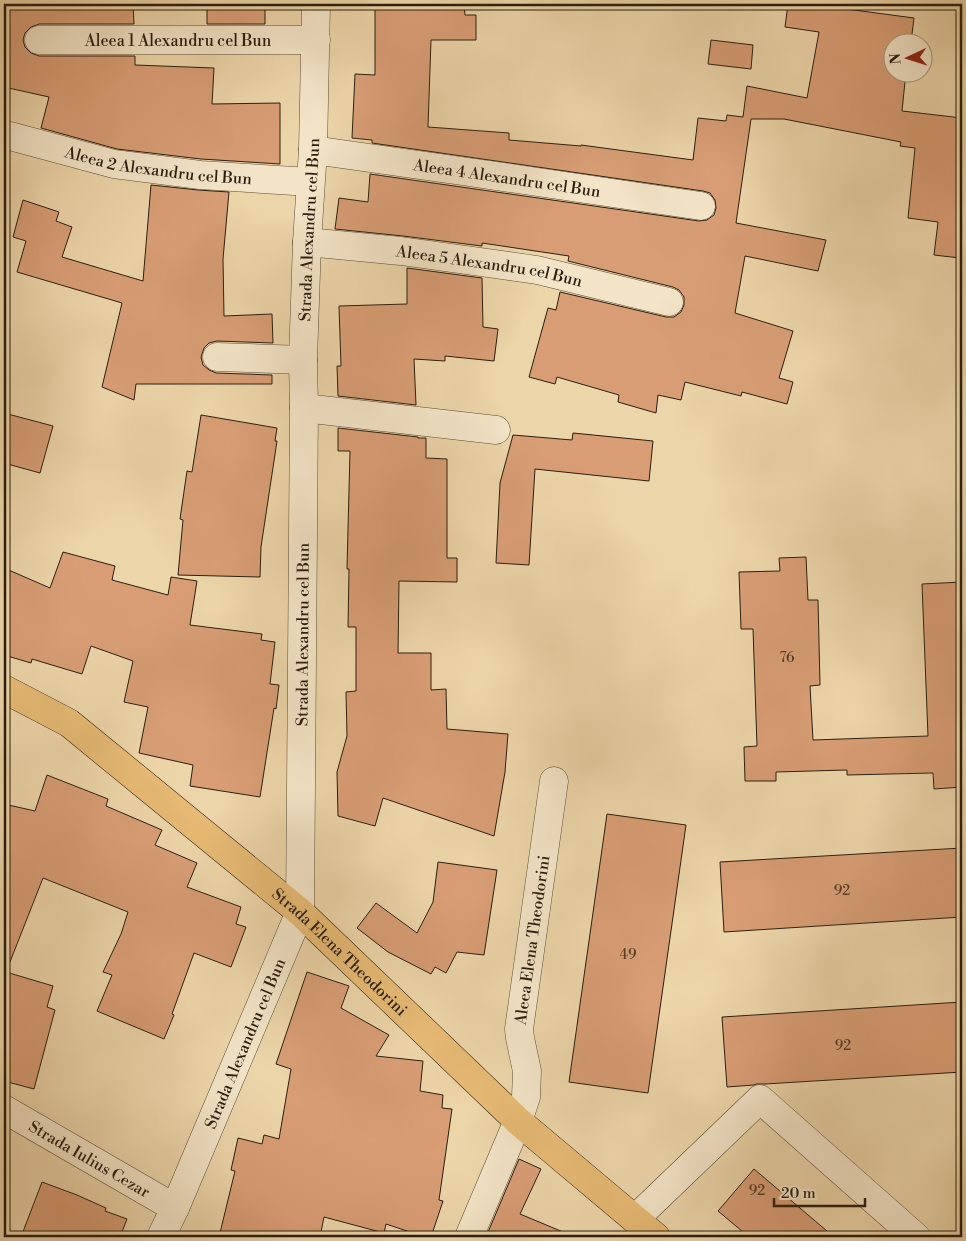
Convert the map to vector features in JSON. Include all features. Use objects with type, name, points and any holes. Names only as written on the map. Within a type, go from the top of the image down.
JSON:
[{"type":"main road","name":"Strada Elena Theodorini","points":[[4,689],[69,722],[300,912],[518,1121],[656,1237]]},
{"type":"street","name":"Strada Alexandru cel Bun","points":[[161,1237],[176,1208],[300,912],[303,360],[316,4]]},
{"type":"street","name":"Aleea 1 Alexandru cel Bun","points":[[39,40],[316,40]]},
{"type":"street","name":"Aleea 2 Alexandru cel Bun","points":[[10,136],[114,164],[200,175],[310,182]]},
{"type":"street","name":"Aleea 4 Alexandru cel Bun","points":[[312,150],[701,206]]},
{"type":"street","name":"Aleea 5 Alexandru cel Bun","points":[[307,242],[401,251],[536,270],[669,302]]},
{"type":"street","points":[[217,357],[303,360]]},
{"type":"street","points":[[304,408],[496,430]]},
{"type":"street","name":"Aleea Elena Theodorini","points":[[469,1237],[518,1121],[526,1097],[527,1071],[520,1038],[520,1017],[554,780]]},
{"type":"street","points":[[635,1219],[760,1099],[916,1237]]},
{"type":"street","name":"Strada Iulius Cezar","points":[[4,1109],[176,1208]]},
{"type":"building","points":[[4,4],[133,4],[134,24],[39,24],[31,27],[25,33],[23,40],[25,47],[31,53],[39,56],[135,56],[135,65],[214,68],[212,104],[280,103],[280,164],[201,159],[117,149],[41,128],[49,97],[4,87]]},
{"type":"building","points":[[375,4],[464,4],[465,15],[476,15],[476,40],[431,40],[428,127],[509,133],[509,140],[581,145],[693,160],[698,118],[726,121],[727,115],[743,117],[747,86],[807,98],[819,32],[785,27],[788,4],[809,4],[914,18],[912,32],[884,32],[884,82],[905,82],[902,111],[962,118],[962,245],[960,258],[934,255],[938,222],[908,218],[915,148],[900,146],[901,142],[784,119],[751,119],[736,223],[826,240],[818,271],[745,256],[735,313],[793,331],[779,378],[793,382],[787,404],[742,392],[741,396],[685,382],[681,400],[658,395],[656,413],[618,402],[619,395],[557,377],[555,384],[529,377],[548,308],[556,310],[560,292],[666,317],[674,317],[681,312],[684,305],[684,297],[679,290],[673,287],[568,261],[569,256],[482,243],[482,246],[335,229],[339,198],[368,202],[370,174],[699,221],[707,220],[714,215],[716,208],[715,200],[710,193],[703,191],[372,143],[372,140],[352,138],[355,74],[375,75]]},
{"type":"building","points":[[207,8],[265,9],[265,24],[207,24]]},
{"type":"building","points":[[711,40],[753,45],[751,69],[708,64]]},
{"type":"building","points":[[151,185],[229,192],[223,259],[224,316],[272,314],[273,343],[217,341],[209,343],[204,348],[201,357],[203,365],[216,373],[272,375],[272,384],[136,384],[134,400],[102,387],[122,303],[17,272],[26,241],[13,237],[23,200],[59,212],[56,221],[72,227],[62,257],[143,281]]},
{"type":"building","points":[[407,268],[482,278],[483,327],[498,329],[494,361],[445,356],[445,361],[414,359],[416,405],[338,396],[337,366],[341,366],[339,306],[407,304]]},
{"type":"building","points":[[4,413],[53,426],[40,473],[4,463]]},
{"type":"building","points":[[201,415],[277,428],[275,441],[277,441],[261,547],[260,577],[178,575],[183,520],[180,519],[187,471],[192,472]]},
{"type":"building","points":[[338,428],[426,438],[426,458],[447,459],[447,558],[457,558],[457,582],[399,581],[398,653],[431,653],[431,690],[446,689],[447,729],[508,734],[505,772],[494,836],[383,798],[375,826],[338,816],[337,772],[347,736],[346,692],[356,691],[356,627],[348,627],[349,569],[347,569],[350,451],[338,451]]},
{"type":"building","points":[[573,433],[653,441],[649,481],[535,469],[529,565],[496,563],[500,483],[513,435],[572,440]]},
{"type":"building","points":[[63,552],[115,566],[112,580],[168,595],[171,577],[197,581],[190,625],[262,634],[261,640],[275,642],[270,684],[279,685],[260,797],[190,786],[193,765],[139,753],[148,707],[124,702],[133,661],[91,646],[82,674],[32,659],[31,663],[4,655],[4,568],[50,588]]},
{"type":"building","points":[[806,557],[808,600],[818,600],[820,685],[810,686],[813,740],[928,736],[922,584],[962,582],[962,787],[934,789],[933,773],[847,775],[847,770],[776,772],[776,781],[745,781],[744,747],[757,746],[753,629],[741,629],[739,572],[780,571],[779,558]]},
{"type":"building","points":[[47,775],[108,799],[106,806],[162,830],[155,845],[197,863],[187,887],[241,907],[236,924],[246,927],[231,967],[194,953],[172,1014],[174,1015],[164,1039],[97,1011],[112,975],[103,972],[121,934],[128,912],[43,878],[6,972],[53,986],[47,1007],[55,1010],[34,1089],[4,1081],[4,804],[35,811]]},
{"type":"building","points":[[607,814],[686,825],[648,1093],[569,1082]]},
{"type":"building","points":[[962,848],[962,917],[724,932],[720,862]]},
{"type":"building","points":[[438,862],[497,870],[484,955],[457,952],[446,973],[435,967],[431,974],[388,952],[357,928],[376,903],[417,933],[433,902]]},
{"type":"building","points":[[307,972],[349,986],[341,1008],[389,1035],[376,1056],[423,1061],[420,1091],[443,1095],[442,1108],[452,1109],[439,1200],[443,1201],[431,1237],[425,1237],[386,1224],[384,1233],[324,1217],[320,1237],[219,1237],[235,1171],[231,1170],[238,1138],[262,1144],[264,1135],[279,1139],[291,1069],[276,1064]]},
{"type":"building","points":[[962,1002],[962,1072],[727,1087],[722,1017]]},
{"type":"building","points":[[519,1159],[541,1169],[520,1214],[575,1237],[486,1237]]},
{"type":"building","points":[[754,1169],[834,1237],[749,1237],[718,1211]]},
{"type":"building","points":[[42,1182],[77,1195],[106,1208],[105,1211],[127,1219],[120,1237],[21,1237]]}]
